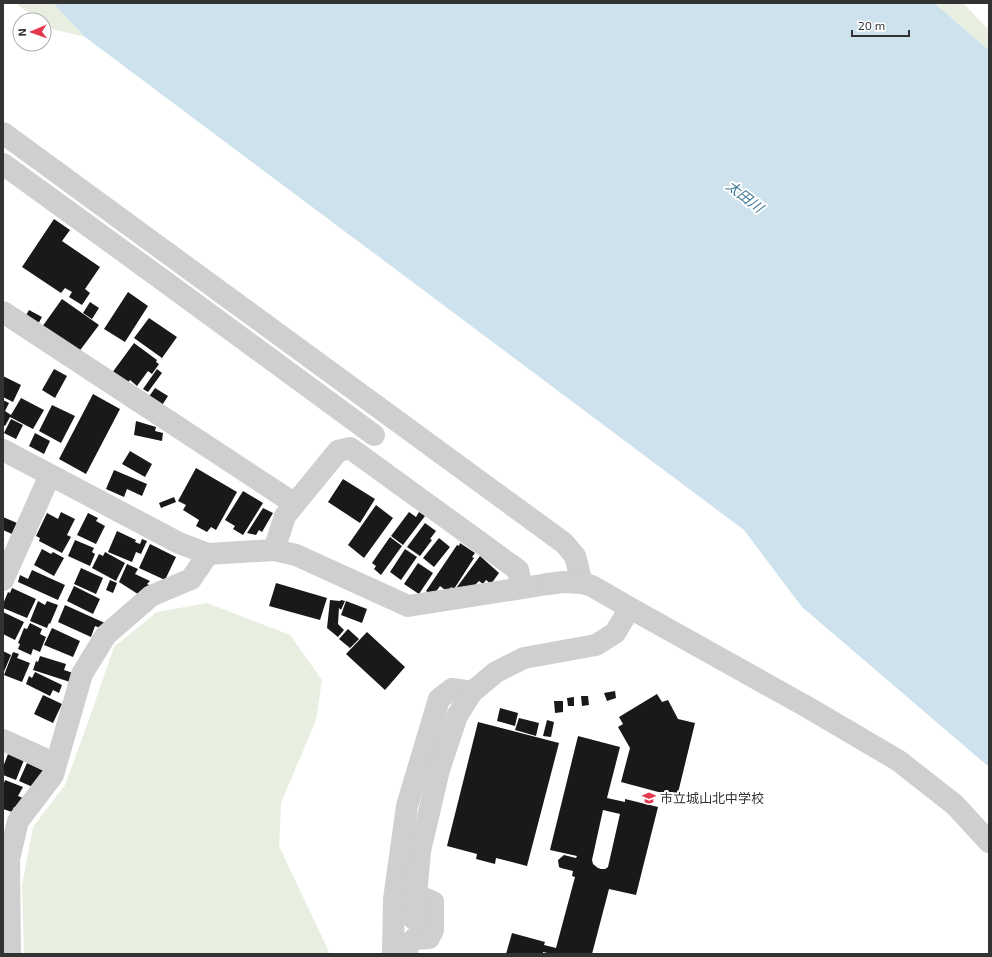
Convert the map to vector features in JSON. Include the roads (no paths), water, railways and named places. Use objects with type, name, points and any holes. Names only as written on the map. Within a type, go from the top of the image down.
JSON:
[{"type":"street","points":[[3,133],[564,543],[575,556],[582,583]]},
{"type":"street","points":[[3,164],[374,435]]},
{"type":"street","points":[[3,312],[295,504]]},
{"type":"street","points":[[274,550],[285,516],[338,451],[350,448],[518,570],[522,588]]},
{"type":"street","points":[[3,450],[179,543],[208,554],[274,550],[296,555],[408,606],[563,582],[582,583],[592,586],[802,704],[899,761],[955,805],[989,842]]},
{"type":"street","points":[[3,580],[50,475]]},
{"type":"street","points":[[10,954],[9,859],[11,818],[52,775],[82,674],[106,635],[151,596],[191,578],[208,554]]},
{"type":"street","points":[[414,919],[420,851],[439,770],[457,716],[472,692],[496,672],[524,658],[596,645],[615,633],[630,608]]},
{"type":"street","points":[[394,954],[394,899],[407,806],[439,699],[452,689],[472,692]]},
{"type":"street","points":[[3,740],[56,764]]},
{"type":"street","points":[[407,954],[408,947],[414,939],[429,938],[433,930],[433,902],[416,895]]},
{"type":"water","name":"太田川","points":[[53,3],[934,3],[989,50],[989,767],[802,607],[744,530],[85,37]]},
{"type":"place","name":"市立城山北中学校","points":[[649,798]]}]
